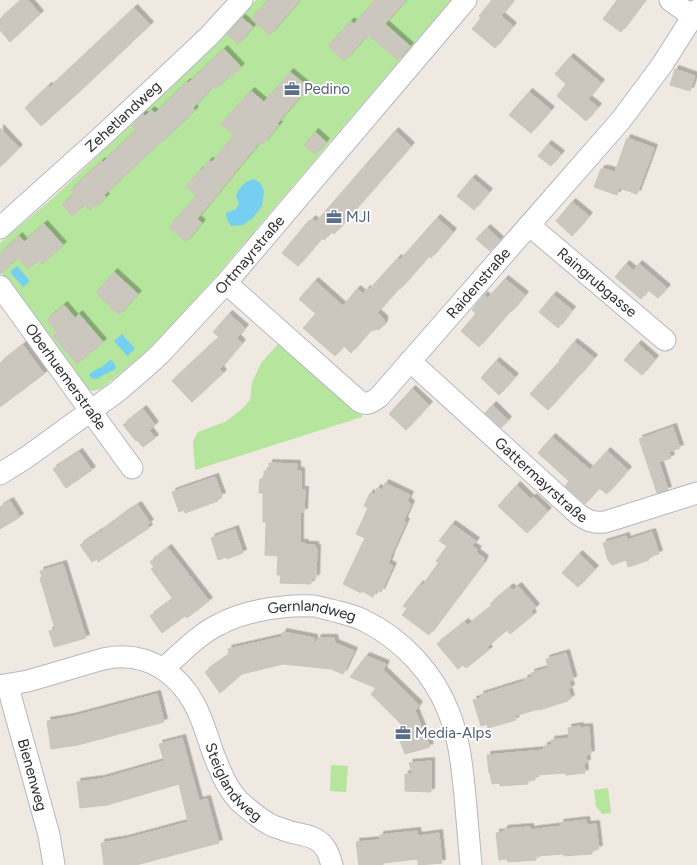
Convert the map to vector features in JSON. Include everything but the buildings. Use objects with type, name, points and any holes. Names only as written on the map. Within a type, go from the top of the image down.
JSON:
[{"type":"street","name":"Zehetlandweg","points":[[0,228],[111,128],[209,36],[242,0]]},
{"type":"street","name":"Ortmayrstraße","points":[[0,474],[27,457],[118,391],[148,365],[226,283],[466,0]]},
{"type":"street","points":[[670,0],[696,15]]},
{"type":"street","name":"Raidenstraße","points":[[226,283],[363,404],[373,402],[379,397],[621,120],[662,65],[696,15]]},
{"type":"street","name":"Raingrubgasse","points":[[529,225],[665,340]]},
{"type":"street","name":"Oberhuemerstraße","points":[[0,286],[132,468]]},
{"type":"street","name":"Gattermayrstraße","points":[[410,361],[578,514],[590,521],[596,523],[605,522],[697,493]]},
{"type":"street","name":"Gernlandweg","points":[[163,669],[208,630],[220,623],[234,617],[282,606],[319,607],[346,613],[362,619],[387,634],[403,646],[418,661],[436,687],[449,711],[456,732],[462,763],[471,865]]},
{"type":"street","points":[[5,686],[28,681],[114,656],[137,658],[148,661],[163,669]]},
{"type":"street","name":"Steiglandweg","points":[[163,669],[182,684],[193,701],[202,720],[225,782],[239,801],[260,818],[273,826],[319,841],[325,847],[332,865]]},
{"type":"street","name":"Bienenweg","points":[[5,686],[12,698],[49,835],[54,865]]},
{"type":"green space","points":[[256,0],[451,0],[217,275],[164,334],[140,357],[101,389],[92,391],[87,389],[0,271],[0,243],[54,197],[222,39]]},
{"type":"green space","points":[[280,342],[363,413],[362,417],[195,470],[193,441],[198,432],[225,422],[243,408],[250,400],[252,383],[261,363]]},
{"type":"green space","points":[[331,765],[348,766],[346,792],[330,791]]},
{"type":"green space","points":[[608,788],[611,813],[602,814],[596,806],[594,790]]},
{"type":"water","points":[[254,179],[261,184],[264,191],[262,206],[253,218],[243,225],[231,226],[227,220],[226,213],[236,209],[239,203],[236,196],[239,190],[245,183]]},
{"type":"water","points":[[17,266],[30,281],[23,287],[10,272]]},
{"type":"water","points":[[122,334],[135,349],[127,356],[114,341]]},
{"type":"water","points":[[110,360],[113,361],[116,367],[114,370],[97,379],[90,376],[89,374],[102,367]]},
{"type":"place","name":"Pedino","points":[[292,89]]},
{"type":"place","name":"MJI","points":[[334,217]]},
{"type":"place","name":"Media-Alps","points":[[403,733]]}]
